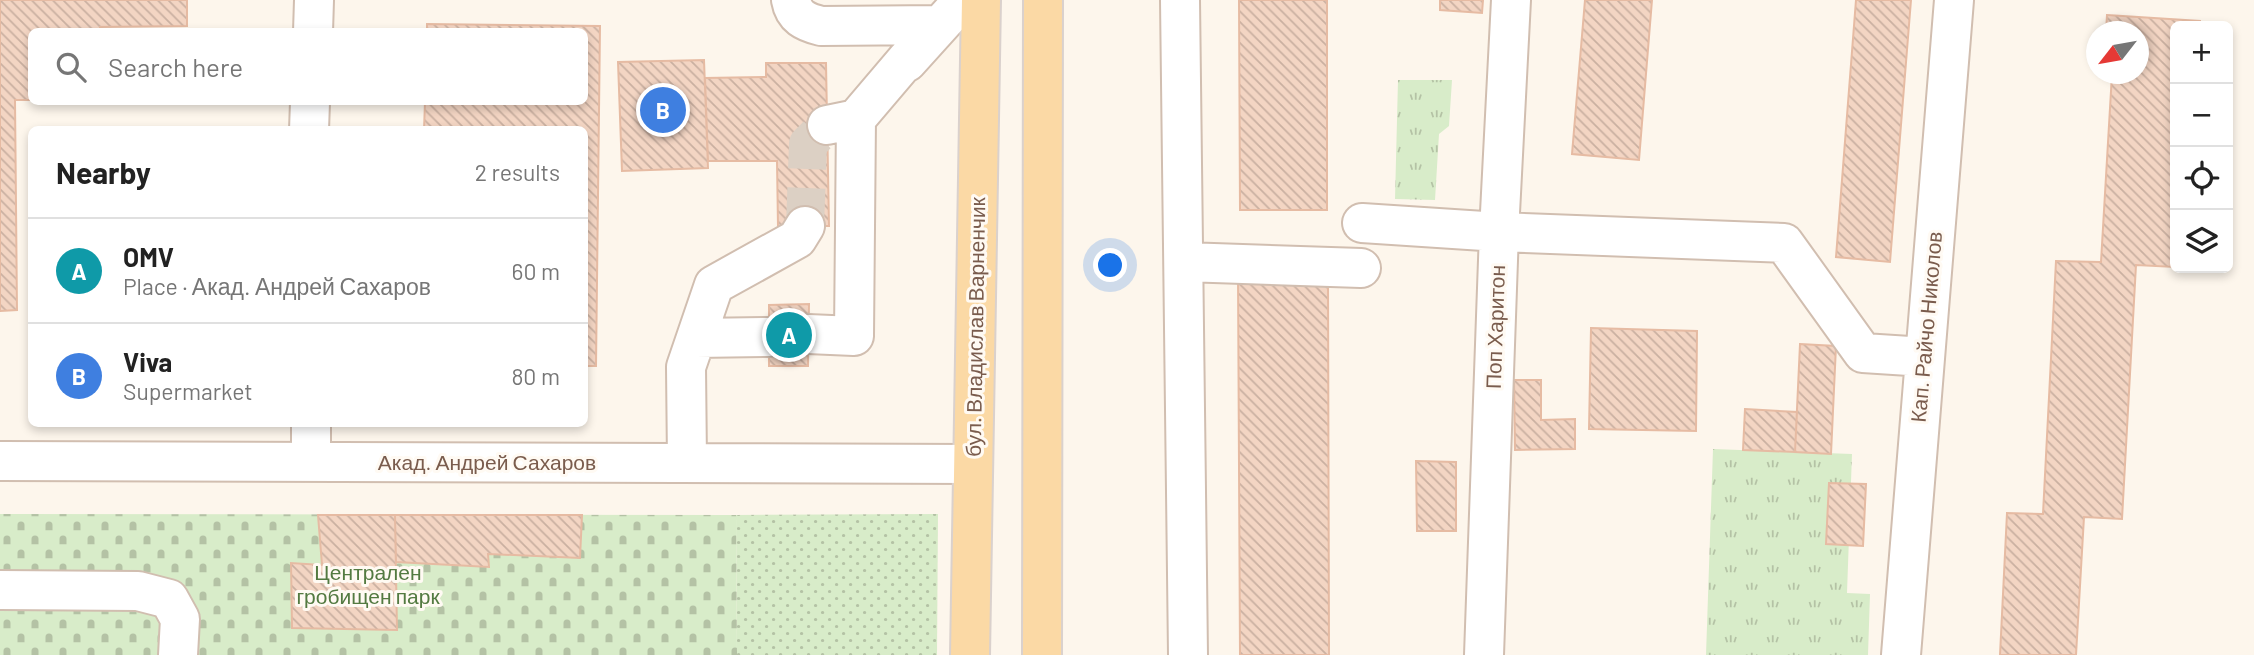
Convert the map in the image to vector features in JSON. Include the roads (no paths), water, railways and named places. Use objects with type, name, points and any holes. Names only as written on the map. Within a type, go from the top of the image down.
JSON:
[{"type":"main road","name":"бул. Владислав Варненчик","points":[[970,655],[981,0]]},
{"type":"main road","points":[[1042,0],[1042,655]]},
{"type":"street","points":[[313,28],[314,0]]},
{"type":"street","points":[[791,0],[793,9],[804,22],[821,26],[952,13]]},
{"type":"street","points":[[1180,0],[1188,655]]},
{"type":"street","name":"Поп Харитон","points":[[1485,655],[1499,232],[1511,0]]},
{"type":"street","name":"Кап. Райчо Николов","points":[[1901,655],[1954,0]]},
{"type":"street","points":[[808,334],[854,336],[841,122],[907,59],[907,62],[952,13]]},
{"type":"street","points":[[309,126],[310,105]]},
{"type":"street","points":[[1362,223],[1499,232],[1784,243],[1863,353],[1925,356]]},
{"type":"street","points":[[687,463],[686,367],[714,285],[797,239],[805,226]]},
{"type":"street","points":[[1184,262],[1361,268]]},
{"type":"street","points":[[696,338],[769,337]]},
{"type":"street","points":[[311,427],[311,462]]},
{"type":"street","name":"Акад. Андрей Сахаров","points":[[0,461],[973,464]]},
{"type":"street","points":[[0,590],[138,591],[169,599],[180,619],[178,655]]},
{"type":"tunnel","points":[[805,226],[808,144],[827,125]]},
{"type":"place","name":"Viva","points":[[663,110]]},
{"type":"place","name":"OMV","points":[[789,335]]},
{"type":"park label","name":"Централен гробищен парк","points":[[368,585]]}]
